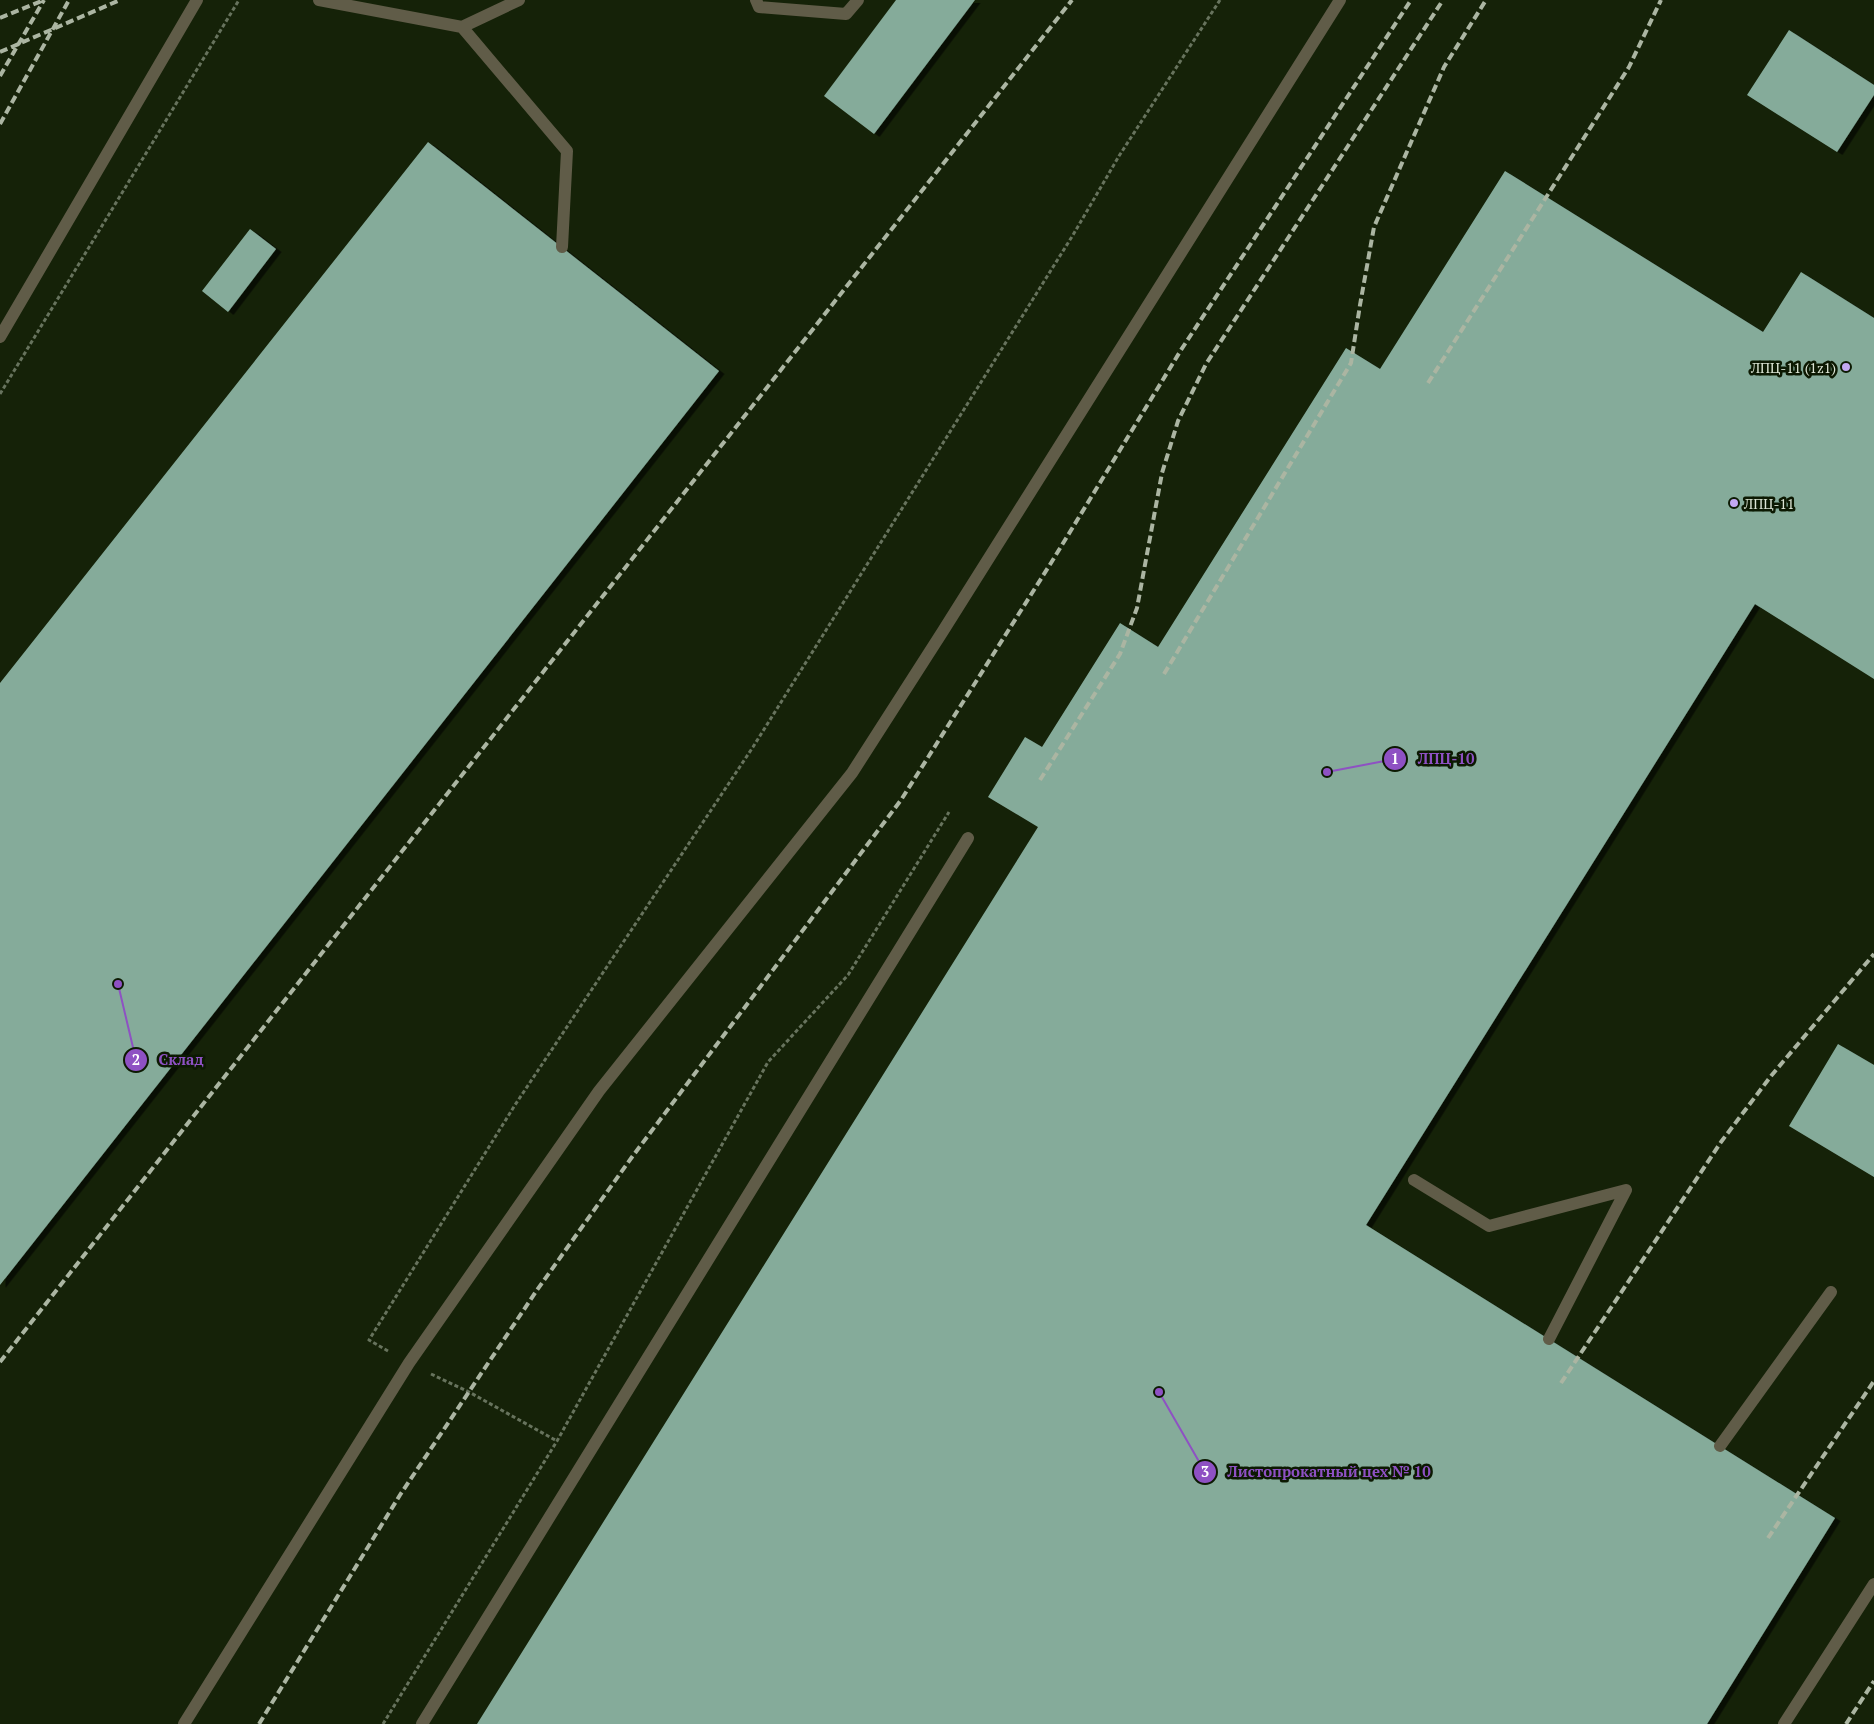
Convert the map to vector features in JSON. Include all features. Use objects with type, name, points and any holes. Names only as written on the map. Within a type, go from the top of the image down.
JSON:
[{"type":"lane","points":[[0,337],[197,0]]},
{"type":"lane","points":[[319,0],[462,26],[519,0]]},
{"type":"lane","points":[[756,0],[759,7],[846,14],[858,0]]},
{"type":"lane","points":[[184,1724],[409,1364],[599,1091],[852,773],[1340,0]]},
{"type":"lane","points":[[462,26],[567,151],[562,247]]},
{"type":"lane","points":[[422,1724],[968,838]]},
{"type":"lane","points":[[1414,1180],[1488,1226],[1626,1190],[1549,1339]]},
{"type":"lane","points":[[1720,1446],[1831,1292]]},
{"type":"lane","points":[[1784,1724],[1874,1584]]},
{"type":"path","points":[[0,394],[239,0]]},
{"type":"path","points":[[557,1441],[469,1392],[409,1364],[369,1340],[515,1105],[753,747],[1073,235],[1119,156],[1220,0]]},
{"type":"path","points":[[383,1724],[557,1441],[768,1062],[848,974],[950,812]]},
{"type":"building","points":[[896,0],[975,0],[874,134],[824,96]]},
{"type":"building","points":[[1789,30],[1874,85],[1874,95],[1837,152],[1747,95]]},
{"type":"building","points":[[428,142],[719,371],[0,1285],[0,683]]},
{"type":"building","points":[[1505,171],[1763,332],[1801,272],[1874,318],[1874,679],[1755,604],[1366,1225],[1835,1518],[1707,1724],[477,1724],[1038,827],[988,797],[1025,737],[1042,747],[1120,623],[1158,647],[1346,348],[1380,369]]},
{"type":"building","points":[[250,229],[276,249],[228,312],[202,291]]},
{"type":"building","points":[[1838,1044],[1874,1065],[1874,1177],[1789,1126]]},
{"type":"railway","points":[[0,18],[44,0]]},
{"type":"railway","points":[[0,76],[44,0]]},
{"type":"railway","points":[[0,124],[69,0]]},
{"type":"railway","points":[[0,52],[120,0]]},
{"type":"railway","points":[[0,1362],[1072,0]]},
{"type":"railway","points":[[259,1724],[400,1495],[537,1290],[632,1157],[901,800],[1051,563],[1181,350],[1411,0]]},
{"type":"railway","points":[[1040,780],[1120,654],[1137,608],[1162,473],[1178,421],[1206,364],[1443,0]]},
{"type":"railway","points":[[1164,674],[1351,363],[1374,227],[1444,67],[1486,0]]},
{"type":"railway","points":[[1428,383],[1629,67],[1661,0]]},
{"type":"railway","points":[[1561,1383],[1721,1142],[1771,1076],[1874,954]]},
{"type":"railway","points":[[1768,1538],[1874,1381]]},
{"type":"railway","points":[[1846,1724],[1874,1681]]},
{"type":"place","name":"ЛПЦ-11 (1z1)","points":[[1846,367]]},
{"type":"place","name":"ЛПЦ-11","points":[[1734,503]]},
{"type":"place","name":"ЛПЦ-10","points":[[1327,772]]},
{"type":"place","name":"Склад","points":[[118,984]]},
{"type":"place","name":"Листопрокатный цех № 10","points":[[1159,1392]]}]
